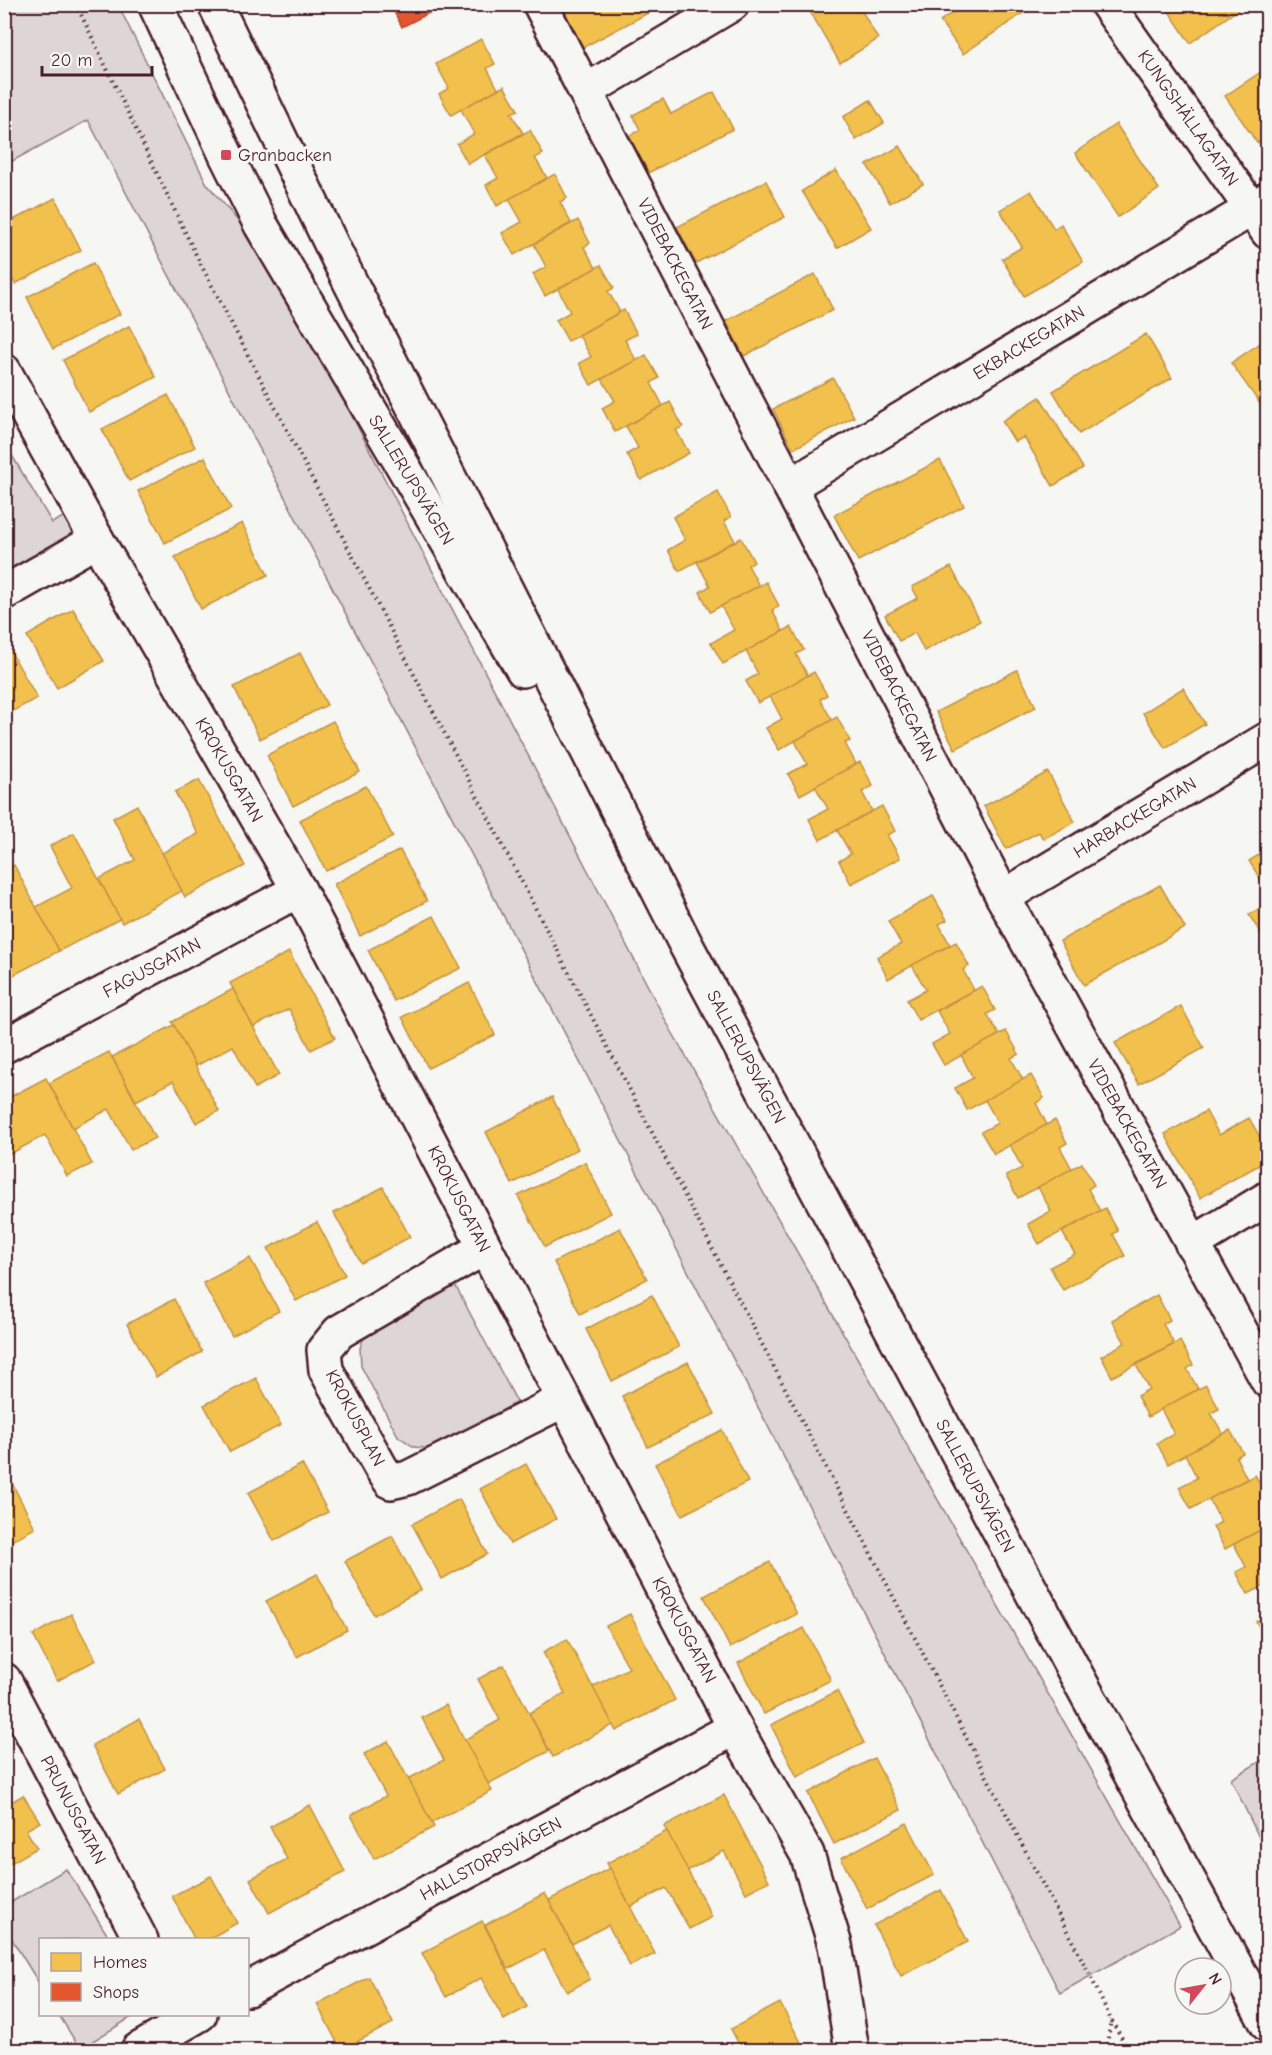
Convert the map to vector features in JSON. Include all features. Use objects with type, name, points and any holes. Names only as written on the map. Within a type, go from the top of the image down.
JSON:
[{"type":"street","name":"SALLERUPSVÄGEN","points":[[155,4],[261,225],[686,945]]},
{"type":"street","name":"SALLERUPSVÄGEN","points":[[215,4],[343,268],[686,945],[1061,1646],[1268,2025]]},
{"type":"street","name":"VIDEBACKEGATAN","points":[[540,4],[1003,897],[1268,1381]]},
{"type":"street","points":[[586,92],[732,4]]},
{"type":"street","name":"KUNGSHÄLLAGATAN","points":[[1107,4],[1262,213]]},
{"type":"street","name":"EKBACKEGATAN","points":[[790,486],[1262,213]]},
{"type":"street","name":"KROKUSGATAN","points":[[4,371],[97,540],[299,891],[735,1728],[807,1854],[835,1945],[852,2050]]},
{"type":"street","points":[[4,593],[97,540]]},
{"type":"street","name":"HARBACKEGATAN","points":[[1003,897],[1268,739]]},
{"type":"street","name":"FAGUSGATAN","points":[[4,1046],[299,891]]},
{"type":"street","points":[[1192,1244],[1268,1198]]},
{"type":"street","name":"KROKUSPLAN","points":[[484,1248],[339,1332],[324,1350],[326,1370],[381,1468],[392,1482],[408,1478],[564,1400]]},
{"type":"street","name":"PRUNUSGATAN","points":[[4,1680],[140,1938]]},
{"type":"street","name":"HALLSTORPSVÄGEN","points":[[249,1988],[735,1728]]},
{"type":"street","points":[[138,2050],[188,2017]]},
{"type":"path","points":[[76,4],[204,269],[1111,2020],[1129,2050]]},
{"type":"path","points":[[1106,2050],[1111,2020]]},
{"type":"shaded area","points":[[5,5],[118,5],[207,184],[244,228],[350,412],[667,1023],[1180,1926],[1060,1993],[608,1116],[88,120],[5,165]]},
{"type":"shaded area","points":[[4,442],[52,523],[74,511],[80,533],[4,583]]},
{"type":"shaded area","points":[[455,1285],[517,1402],[437,1449],[414,1447],[398,1436],[361,1366],[360,1348],[365,1334]]},
{"type":"shaded area","points":[[1267,1757],[1267,1854],[1231,1779]]},
{"type":"shaded area","points":[[66,1869],[109,1938],[39,1938],[39,1983],[5,1928],[5,1906]]},
{"type":"shaded area","points":[[60,2016],[133,2016],[80,2049]]},
{"type":"building: Homes","points":[[577,4],[663,5],[582,48],[562,12]]},
{"type":"building: Homes","points":[[813,4],[858,4],[878,39],[840,63],[808,8]]},
{"type":"building: Homes","points":[[965,4],[1031,4],[1032,7],[963,54],[940,21]]},
{"type":"building: Homes","points":[[1164,4],[1246,4],[1190,43]]},
{"type":"building: Homes","points":[[481,39],[495,64],[487,68],[498,89],[451,115],[439,94],[449,88],[436,64]]},
{"type":"building: Homes","points":[[1267,68],[1268,136],[1257,143],[1225,96]]},
{"type":"building: Homes","points":[[504,86],[518,110],[511,113],[523,133],[468,164],[457,144],[474,134],[461,109]]},
{"type":"building: Homes","points":[[714,92],[733,129],[648,173],[629,136],[640,130],[633,115],[663,99],[671,114]]},
{"type":"building: Homes","points":[[870,100],[884,123],[856,140],[843,117]]},
{"type":"building: Homes","points":[[1116,124],[1159,189],[1118,217],[1075,153]]},
{"type":"building: Homes","points":[[530,130],[543,154],[535,158],[547,178],[497,206],[486,185],[498,178],[485,155]]},
{"type":"building: Homes","points":[[900,146],[923,184],[890,203],[867,165]]},
{"type":"building: Homes","points":[[836,170],[871,228],[837,248],[802,191]]},
{"type":"building: Homes","points":[[555,174],[567,198],[560,202],[571,223],[514,255],[502,233],[522,222],[509,199]]},
{"type":"building: Homes","points":[[766,181],[785,217],[696,263],[677,227]]},
{"type":"building: Homes","points":[[1031,191],[1054,229],[1061,224],[1083,262],[1024,296],[1002,259],[1022,247],[1000,210]]},
{"type":"building: Homes","points":[[55,198],[81,250],[15,284],[4,264],[4,225]]},
{"type":"building: Homes","points":[[578,220],[590,243],[584,247],[596,268],[545,296],[533,274],[546,267],[534,244]]},
{"type":"building: Homes","points":[[93,263],[120,314],[53,349],[27,297]]},
{"type":"building: Homes","points":[[601,265],[614,288],[608,291],[620,312],[568,341],[556,320],[570,312],[558,289]]},
{"type":"building: Homes","points":[[815,274],[833,310],[744,356],[726,321]]},
{"type":"building: Homes","points":[[624,310],[637,334],[625,340],[636,360],[591,385],[579,363],[591,357],[579,335]]},
{"type":"building: Homes","points":[[129,326],[156,377],[89,412],[63,360]]},
{"type":"building: Homes","points":[[1146,334],[1172,378],[1079,434],[1053,391]]},
{"type":"building: Homes","points":[[1268,338],[1268,415],[1231,363]]},
{"type":"building: Homes","points":[[646,355],[659,378],[651,383],[663,406],[615,432],[602,408],[615,401],[602,379]]},
{"type":"building: Homes","points":[[833,378],[854,417],[793,449],[773,409]]},
{"type":"building: Homes","points":[[168,395],[195,447],[129,481],[102,429]]},
{"type":"building: Homes","points":[[1040,397],[1083,468],[1053,486],[1024,437],[1015,442],[1002,421]]},
{"type":"building: Homes","points":[[670,402],[683,427],[676,430],[689,453],[641,480],[627,454],[638,448],[626,426]]},
{"type":"building: Homes","points":[[205,457],[231,509],[165,543],[138,491]]},
{"type":"building: Homes","points":[[940,460],[964,506],[858,561],[834,515]]},
{"type":"building: Homes","points":[[718,492],[731,517],[724,521],[735,541],[679,571],[668,550],[685,540],[673,517]]},
{"type":"building: Homes","points":[[242,523],[268,575],[201,609],[175,557]]},
{"type":"building: Homes","points":[[741,538],[754,562],[748,565],[759,586],[710,612],[700,592],[710,586],[697,562]]},
{"type":"building: Homes","points":[[951,567],[980,621],[924,651],[915,633],[899,641],[885,615],[918,598],[912,587]]},
{"type":"building: Homes","points":[[766,582],[779,606],[772,610],[783,631],[723,664],[711,643],[734,630],[721,606]]},
{"type":"building: Homes","points":[[73,609],[104,661],[57,688],[27,636]]},
{"type":"building: Homes","points":[[791,627],[804,650],[796,654],[808,676],[758,703],[746,681],[758,674],[746,651]]},
{"type":"building: Homes","points":[[7,645],[37,698],[4,716],[4,646]]},
{"type":"building: Homes","points":[[300,653],[327,705],[260,739],[234,687]]},
{"type":"building: Homes","points":[[1017,670],[1036,707],[955,749],[936,712]]},
{"type":"building: Homes","points":[[814,672],[827,695],[820,699],[832,720],[779,750],[766,728],[782,719],[770,696]]},
{"type":"building: Homes","points":[[1183,688],[1205,724],[1165,748],[1143,713]]},
{"type":"building: Homes","points":[[837,717],[850,741],[845,743],[856,764],[800,795],[788,774],[807,764],[795,741]]},
{"type":"building: Homes","points":[[333,721],[360,772],[293,806],[267,755]]},
{"type":"building: Homes","points":[[860,762],[873,786],[862,792],[872,811],[820,840],[809,819],[828,809],[815,786]]},
{"type":"building: Homes","points":[[1048,772],[1075,822],[1043,839],[1039,832],[1006,849],[984,806]]},
{"type":"building: Homes","points":[[199,780],[245,866],[185,897],[162,853],[198,834],[175,792]]},
{"type":"building: Homes","points":[[366,786],[393,837],[326,871],[300,820]]},
{"type":"building: Homes","points":[[137,805],[182,891],[122,923],[99,879],[135,860],[113,818]]},
{"type":"building: Homes","points":[[882,806],[895,831],[887,835],[900,858],[851,884],[839,861],[851,854],[837,830]]},
{"type":"building: Homes","points":[[74,833],[120,919],[59,951],[36,907],[72,888],[50,846]]},
{"type":"building: Homes","points":[[1268,849],[1268,891],[1249,861]]},
{"type":"building: Homes","points":[[400,850],[427,901],[360,936],[334,884]]},
{"type":"building: Homes","points":[[14,865],[59,951],[4,980],[4,924],[12,920],[4,905],[4,870]]},
{"type":"building: Homes","points":[[1160,885],[1185,928],[1084,985],[1060,941]]},
{"type":"building: Homes","points":[[933,896],[947,920],[939,924],[950,945],[888,979],[877,957],[901,944],[888,921]]},
{"type":"building: Homes","points":[[1268,903],[1268,945],[1249,915]]},
{"type":"building: Homes","points":[[434,916],[461,968],[394,1001],[368,950]]},
{"type":"building: Homes","points":[[956,942],[969,966],[963,970],[974,990],[918,1020],[907,1000],[926,990],[912,965]]},
{"type":"building: Homes","points":[[289,952],[335,1038],[311,1050],[289,1009],[253,1027],[230,983]]},
{"type":"building: Homes","points":[[469,983],[495,1035],[428,1068],[402,1017]]},
{"type":"building: Homes","points":[[982,986],[995,1010],[987,1014],[999,1035],[944,1065],[932,1044],[950,1034],[937,1011]]},
{"type":"building: Homes","points":[[233,989],[279,1075],[255,1088],[233,1046],[196,1066],[172,1022]]},
{"type":"building: Homes","points":[[1181,1006],[1204,1048],[1139,1084],[1115,1043]]},
{"type":"building: Homes","points":[[174,1025],[219,1111],[196,1123],[173,1081],[136,1101],[112,1057]]},
{"type":"building: Homes","points":[[1006,1031],[1019,1054],[1011,1058],[1023,1080],[967,1110],[955,1088],[973,1078],[961,1055]]},
{"type":"building: Homes","points":[[109,1052],[155,1138],[131,1150],[109,1109],[73,1128],[49,1083]]},
{"type":"building: Homes","points":[[1031,1075],[1044,1098],[1036,1103],[1047,1125],[994,1154],[981,1132],[998,1123],[985,1100]]},
{"type":"building: Homes","points":[[46,1078],[92,1164],[67,1176],[45,1135],[10,1154],[4,1144],[4,1100]]},
{"type":"building: Homes","points":[[552,1097],[578,1149],[512,1184],[486,1132]]},
{"type":"building: Homes","points":[[1206,1111],[1219,1135],[1249,1118],[1268,1151],[1268,1160],[1200,1198],[1165,1134]]},
{"type":"building: Homes","points":[[1055,1120],[1067,1143],[1060,1147],[1072,1169],[1018,1198],[1006,1176],[1022,1168],[1010,1145]]},
{"type":"building: Homes","points":[[585,1162],[611,1213],[545,1247],[518,1196]]},
{"type":"building: Homes","points":[[1082,1163],[1094,1185],[1088,1189],[1100,1211],[1039,1244],[1028,1224],[1051,1211],[1038,1187]]},
{"type":"building: Homes","points":[[383,1187],[410,1237],[361,1263],[334,1213]]},
{"type":"building: Homes","points":[[1105,1208],[1118,1231],[1113,1234],[1125,1256],[1063,1290],[1050,1267],[1075,1254],[1062,1232]]},
{"type":"building: Homes","points":[[317,1222],[345,1275],[296,1301],[268,1248]]},
{"type":"building: Homes","points":[[620,1228],[647,1279],[580,1314],[554,1262]]},
{"type":"building: Homes","points":[[250,1258],[279,1311],[232,1336],[203,1283]]},
{"type":"building: Homes","points":[[652,1295],[679,1347],[612,1381],[586,1329]]},
{"type":"building: Homes","points":[[1157,1295],[1170,1320],[1163,1324],[1174,1344],[1112,1377],[1101,1356],[1125,1343],[1112,1320]]},
{"type":"building: Homes","points":[[174,1299],[202,1352],[156,1377],[127,1324]]},
{"type":"building: Homes","points":[[1180,1341],[1193,1365],[1187,1369],[1198,1389],[1148,1417],[1137,1396],[1149,1389],[1136,1365]]},
{"type":"building: Homes","points":[[688,1362],[715,1414],[648,1447],[622,1396]]},
{"type":"building: Homes","points":[[256,1378],[281,1425],[230,1452],[204,1405]]},
{"type":"building: Homes","points":[[1206,1385],[1219,1409],[1211,1413],[1223,1434],[1168,1464],[1157,1443],[1174,1434],[1161,1409]]},
{"type":"building: Homes","points":[[722,1430],[748,1482],[682,1515],[655,1464]]},
{"type":"building: Homes","points":[[1230,1430],[1243,1453],[1236,1457],[1247,1479],[1191,1509],[1179,1487],[1197,1478],[1185,1454]]},
{"type":"building: Homes","points":[[302,1464],[328,1512],[274,1541],[248,1493]]},
{"type":"building: Homes","points":[[526,1464],[556,1519],[510,1544],[480,1489]]},
{"type":"building: Homes","points":[[1255,1475],[1268,1497],[1260,1502],[1268,1517],[1268,1526],[1225,1549],[1213,1527],[1221,1522],[1209,1499]]},
{"type":"building: Homes","points":[[11,1481],[35,1528],[4,1545],[4,1484]]},
{"type":"building: Homes","points":[[459,1499],[487,1554],[442,1579],[412,1524]]},
{"type":"building: Homes","points":[[1268,1526],[1268,1584],[1248,1594],[1236,1572],[1246,1567],[1234,1544]]},
{"type":"building: Homes","points":[[392,1536],[421,1590],[374,1615],[345,1561]]},
{"type":"building: Homes","points":[[770,1562],[797,1614],[730,1648],[704,1596]]},
{"type":"building: Homes","points":[[317,1574],[347,1630],[297,1657],[266,1601]]},
{"type":"building: Homes","points":[[71,1614],[96,1660],[57,1681],[33,1635]]},
{"type":"building: Homes","points":[[630,1614],[675,1700],[616,1731],[592,1687],[629,1668],[606,1626]]},
{"type":"building: Homes","points":[[1268,1615],[1268,1641],[1267,1641],[1256,1621]]},
{"type":"building: Homes","points":[[804,1628],[831,1680],[764,1714],[738,1663]]},
{"type":"building: Homes","points":[[567,1639],[613,1725],[553,1757],[529,1713],[565,1694],[543,1652]]},
{"type":"building: Homes","points":[[504,1665],[549,1751],[488,1784],[464,1740],[500,1720],[478,1679]]},
{"type":"building: Homes","points":[[837,1691],[864,1743],[797,1777],[771,1725]]},
{"type":"building: Homes","points":[[446,1705],[492,1791],[431,1823],[408,1779],[444,1760],[422,1718]]},
{"type":"building: Homes","points":[[139,1719],[165,1769],[118,1794],[92,1745]]},
{"type":"building: Homes","points":[[388,1741],[434,1827],[374,1859],[351,1815],[386,1796],[364,1754]]},
{"type":"building: Homes","points":[[874,1758],[901,1810],[834,1844],[808,1793]]},
{"type":"building: Homes","points":[[4,1794],[10,1803],[23,1795],[40,1822],[26,1830],[37,1848],[4,1867]]},
{"type":"building: Homes","points":[[724,1795],[769,1881],[746,1893],[724,1851],[687,1871],[664,1826]]},
{"type":"building: Homes","points":[[310,1805],[345,1872],[269,1913],[250,1879],[287,1859],[270,1827]]},
{"type":"building: Homes","points":[[907,1823],[934,1875],[867,1909],[841,1858]]},
{"type":"building: Homes","points":[[667,1831],[712,1917],[689,1929],[666,1888],[630,1907],[607,1863]]},
{"type":"building: Homes","points":[[610,1868],[655,1954],[630,1966],[608,1925],[572,1944],[549,1900]]},
{"type":"building: Homes","points":[[211,1876],[237,1923],[211,1938],[194,1938],[172,1896]]},
{"type":"building: Homes","points":[[941,1890],[968,1942],[901,1976],[874,1925]]},
{"type":"building: Homes","points":[[545,1893],[590,1979],[567,1992],[544,1950],[508,1969],[485,1925]]},
{"type":"building: Homes","points":[[482,1921],[527,2007],[504,2020],[481,1978],[446,1997],[422,1953]]},
{"type":"building: Homes","points":[[369,1977],[393,2023],[341,2050],[317,2004]]},
{"type":"building: Homes","points":[[780,2003],[805,2050],[742,2050],[731,2029]]},
{"type":"building: Shops","points":[[390,4],[446,4],[402,27]]},
{"type":"place","name":"Granbacken","points":[[226,155]]}]
